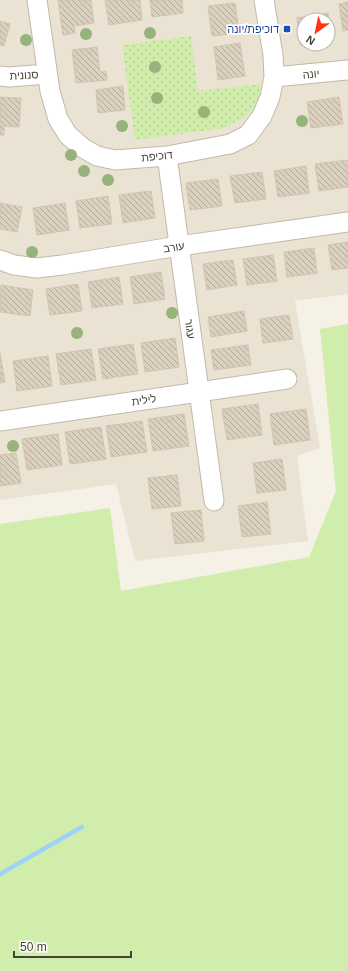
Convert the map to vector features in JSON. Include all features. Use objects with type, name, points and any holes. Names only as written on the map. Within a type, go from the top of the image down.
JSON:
[{"type":"street","name":"דוכיפת","points":[[37,0],[47,74],[58,119],[68,135],[83,148],[97,156],[115,160],[167,156],[230,144],[248,135],[262,116],[270,97],[274,77],[273,55],[264,0]]},
{"type":"street","name":"יונה","points":[[274,77],[348,70]]},
{"type":"street","name":"סנונית","points":[[0,76],[9,77],[47,74]]},
{"type":"street","name":"עגור","points":[[167,156],[214,501]]},
{"type":"street","name":"עורב","points":[[0,260],[37,268],[348,222]]},
{"type":"street","name":"לילית","points":[[0,421],[287,379]]},
{"type":"shaded area","points":[[0,0],[348,0],[348,294],[295,301],[320,448],[297,456],[308,541],[135,561],[116,484],[0,500]]},
{"type":"green space","points":[[191,36],[198,91],[261,84],[259,98],[253,109],[244,117],[225,128],[135,140],[122,45]]},
{"type":"green space","points":[[348,324],[348,971],[0,971],[0,524],[110,508],[121,591],[309,557],[336,491],[320,329]]},
{"type":"building","points":[[58,0],[91,0],[94,23],[74,26],[75,33],[63,35]]},
{"type":"building","points":[[105,0],[140,0],[142,20],[109,25]]},
{"type":"building","points":[[150,0],[182,0],[183,13],[152,17]]},
{"type":"building","points":[[348,2],[348,30],[343,31],[339,4]]},
{"type":"building","points":[[235,3],[239,33],[212,36],[208,6]]},
{"type":"building","points":[[0,21],[10,24],[4,46],[0,45]]},
{"type":"building","points":[[240,43],[245,76],[218,80],[214,47]]},
{"type":"building","points":[[97,47],[100,72],[106,71],[107,80],[76,83],[72,50]]},
{"type":"building","points":[[123,86],[125,110],[98,113],[96,90]]},
{"type":"building","points":[[0,97],[21,98],[19,127],[4,126],[4,135],[0,135]]},
{"type":"building","points":[[339,97],[343,124],[311,128],[307,102]]},
{"type":"building","points":[[347,160],[348,187],[319,191],[315,164]]},
{"type":"building","points":[[306,166],[309,193],[278,197],[274,171]]},
{"type":"building","points":[[262,172],[266,199],[235,203],[230,176]]},
{"type":"building","points":[[218,179],[222,206],[190,210],[186,183]]},
{"type":"building","points":[[151,191],[155,218],[123,223],[119,195]]},
{"type":"building","points":[[108,196],[112,224],[80,228],[76,201]]},
{"type":"building","points":[[0,203],[22,207],[17,232],[0,229]]},
{"type":"building","points":[[65,203],[69,230],[37,235],[33,208]]},
{"type":"building","points":[[348,242],[348,268],[332,270],[328,245]]},
{"type":"building","points":[[314,248],[317,273],[287,277],[284,252]]},
{"type":"building","points":[[273,255],[277,281],[247,285],[243,259]]},
{"type":"building","points":[[233,260],[237,285],[207,290],[203,264]]},
{"type":"building","points":[[161,272],[165,299],[134,304],[130,277]]},
{"type":"building","points":[[119,277],[123,304],[92,308],[88,282]]},
{"type":"building","points":[[78,284],[82,311],[50,315],[46,289]]},
{"type":"building","points":[[1,285],[33,290],[30,316],[0,312]]},
{"type":"building","points":[[244,311],[247,331],[211,337],[208,317]]},
{"type":"building","points":[[289,315],[293,339],[263,343],[260,319]]},
{"type":"building","points":[[175,338],[179,367],[145,372],[141,343]]},
{"type":"building","points":[[133,344],[138,374],[103,379],[98,349]]},
{"type":"building","points":[[248,345],[251,365],[214,370],[211,350]]},
{"type":"building","points":[[91,349],[96,380],[61,385],[56,354]]},
{"type":"building","points":[[0,353],[5,382],[0,383]]},
{"type":"building","points":[[48,356],[52,386],[17,391],[13,361]]},
{"type":"building","points":[[258,404],[262,435],[227,440],[222,409]]},
{"type":"building","points":[[306,409],[310,440],[274,445],[270,414]]},
{"type":"building","points":[[184,414],[189,446],[153,451],[148,419]]},
{"type":"building","points":[[142,421],[147,452],[111,457],[106,426]]},
{"type":"building","points":[[101,427],[106,459],[70,464],[65,432]]},
{"type":"building","points":[[58,434],[62,465],[27,470],[22,439]]},
{"type":"building","points":[[16,453],[21,483],[0,486],[0,455]]},
{"type":"building","points":[[282,459],[286,490],[257,493],[253,463]]},
{"type":"building","points":[[177,475],[181,506],[152,509],[148,478]]},
{"type":"building","points":[[267,502],[271,534],[242,537],[238,506]]},
{"type":"building","points":[[201,510],[204,541],[175,544],[171,513]]},
{"type":"waterway","points":[[0,874],[82,827]]},
{"type":"place","name":"דוכיפת/יונה","points":[[287,29]]}]
